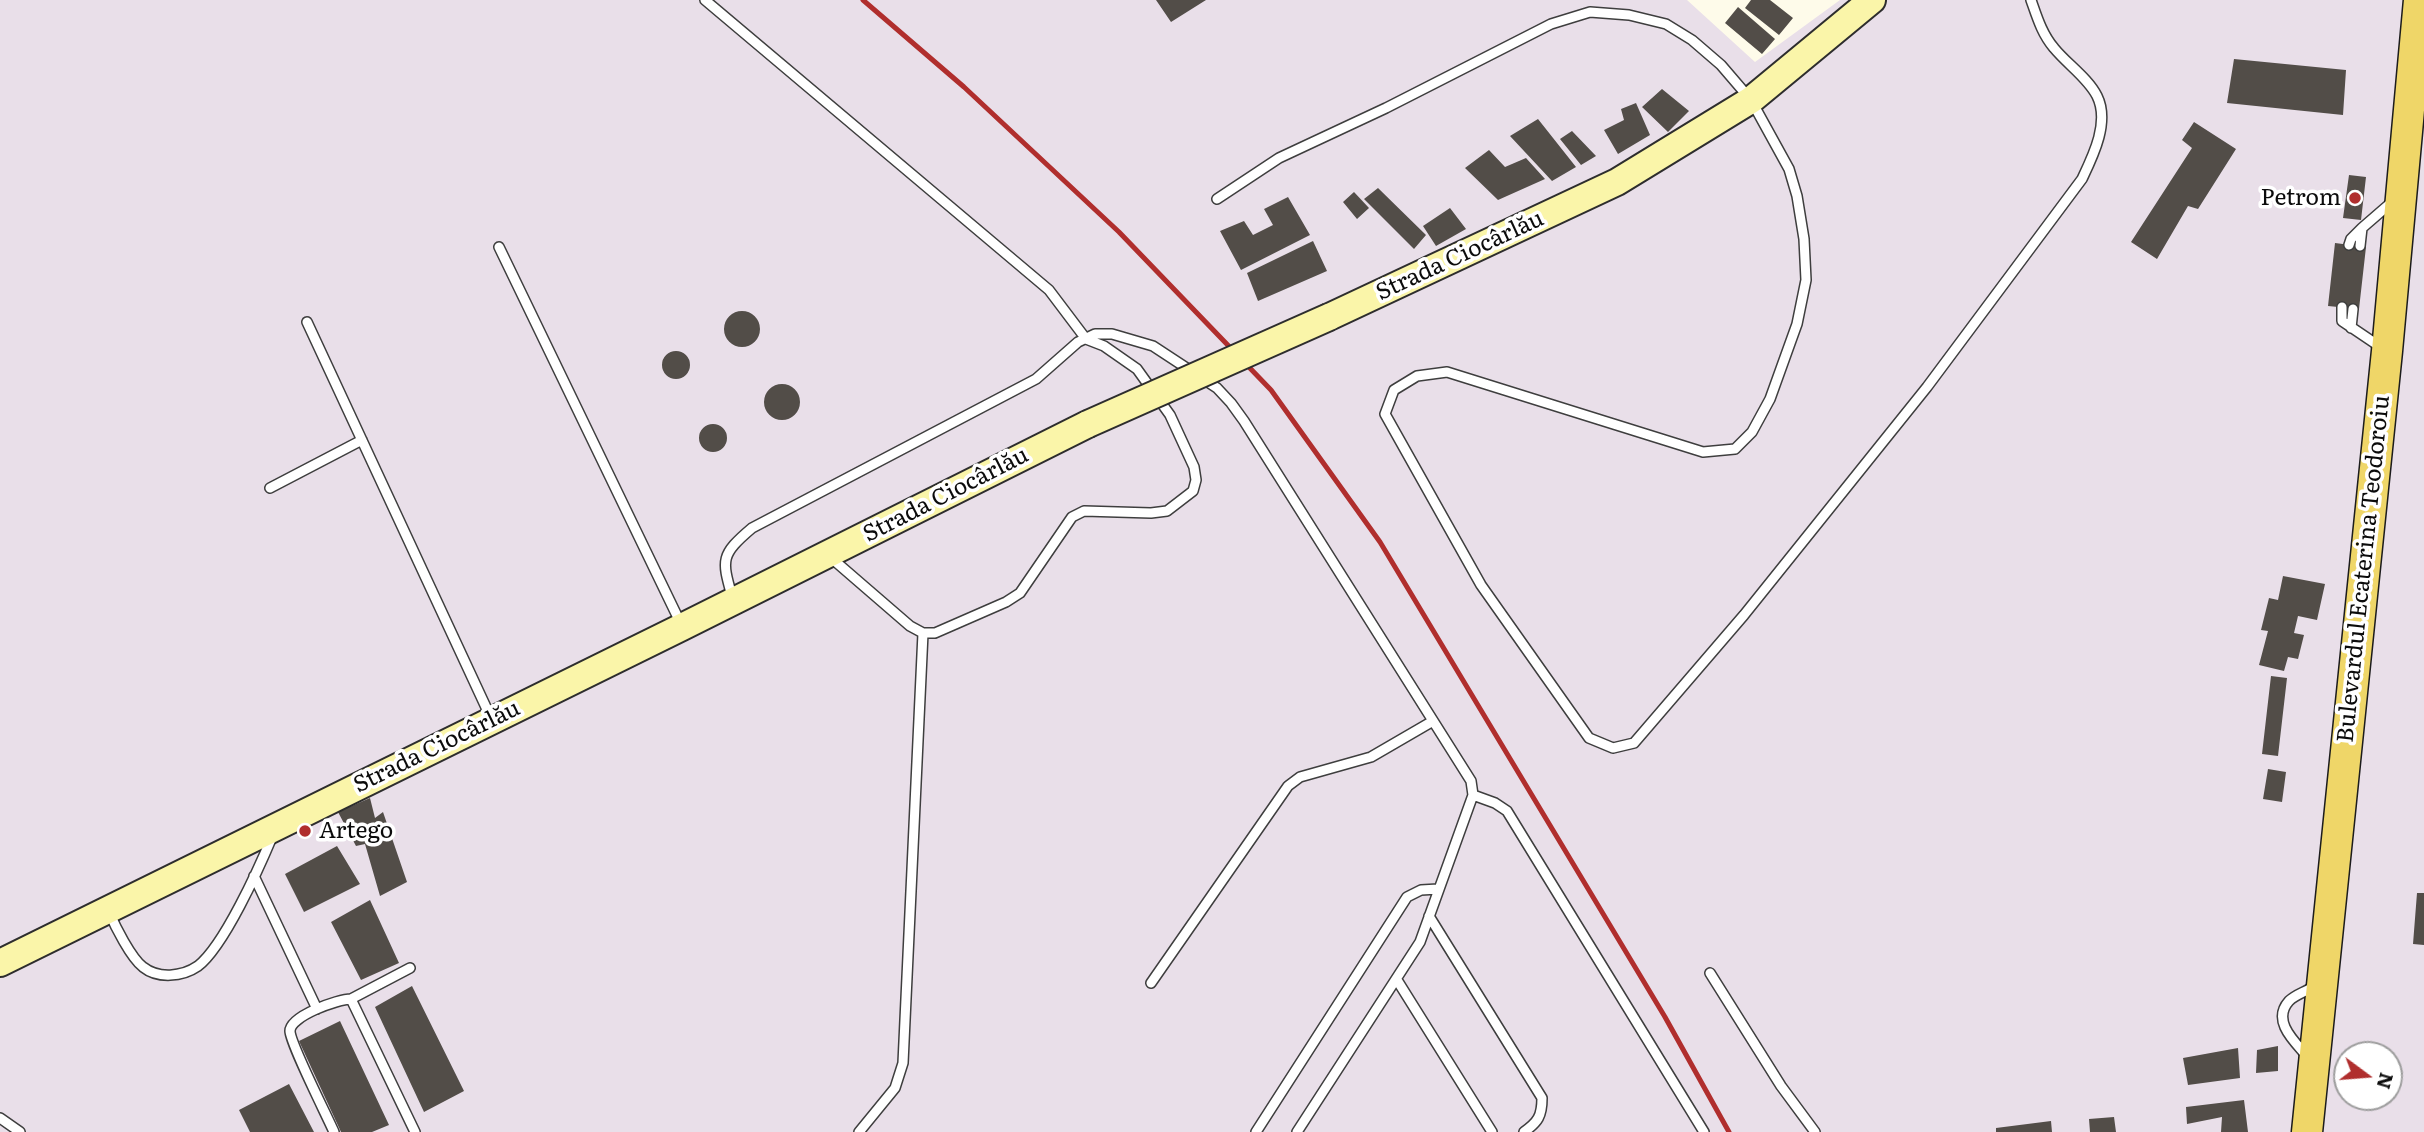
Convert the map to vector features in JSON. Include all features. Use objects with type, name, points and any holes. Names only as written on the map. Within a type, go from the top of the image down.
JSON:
[{"type":"main road","name":"Strada Ciocârlău","points":[[0,963],[1088,424],[1329,317],[1617,182],[1751,100],[1872,0]]},
{"type":"main road","name":"Bulevardul Ecaterina Teodoroiu","points":[[2307,1132],[2387,351],[2419,2]]},
{"type":"lane","points":[[705,0],[1049,290],[1086,339],[1104,346],[1137,369],[1163,406],[1194,467],[1196,480],[1193,491],[1167,511],[1084,511],[1072,517],[1020,593],[1006,602],[935,633],[923,633],[910,626],[827,555]]},
{"type":"lane","points":[[1217,199],[1279,158],[1386,108],[1551,24],[1590,12],[1629,15],[1667,24],[1692,40],[1721,65],[1751,100],[1789,169],[1797,196],[1804,239],[1806,280],[1797,324],[1770,399],[1752,432],[1735,449],[1703,452],[1447,372],[1417,376],[1394,390],[1385,414],[1481,585],[1589,737],[1613,748],[1634,743],[1744,615],[1927,387],[2082,179],[2095,153],[2101,112],[2097,96],[2042,31],[2031,0]]},
{"type":"lane","points":[[2349,245],[2362,228],[2401,194]]},
{"type":"lane","points":[[2360,246],[2362,228]]},
{"type":"lane","points":[[499,247],[682,627]]},
{"type":"lane","points":[[2342,307],[2342,321],[2387,351]]},
{"type":"lane","points":[[2351,328],[2353,309]]},
{"type":"lane","points":[[307,322],[492,720]]},
{"type":"lane","points":[[734,601],[724,566],[725,557],[735,542],[752,528],[1035,379],[1077,342],[1095,334],[1112,334],[1153,346],[1217,388],[1231,403],[1471,781],[1473,795],[1470,810],[1420,942],[1297,1132]]},
{"type":"lane","points":[[270,488],[362,440]]},
{"type":"lane","points":[[859,1132],[895,1088],[903,1063],[923,633]]},
{"type":"lane","points":[[1150,983],[1288,786],[1300,777],[1371,757],[1433,721]]},
{"type":"lane","points":[[1473,795],[1495,803],[1507,811],[1704,1132]]},
{"type":"lane","points":[[108,911],[117,930],[142,966],[157,974],[174,976],[198,966],[219,941],[277,826]]},
{"type":"lane","points":[[254,876],[317,1009]]},
{"type":"lane","points":[[1256,1132],[1406,897],[1421,890],[1438,889]]},
{"type":"lane","points":[[1429,916],[1542,1098],[1542,1113],[1536,1123],[1524,1132]]},
{"type":"lane","points":[[334,1132],[290,1031],[295,1020],[342,999],[351,999],[410,968]]},
{"type":"lane","points":[[1710,973],[1781,1086],[1815,1132]]},
{"type":"lane","points":[[1397,980],[1492,1132]]},
{"type":"lane","points":[[351,999],[415,1132]]},
{"type":"lane","points":[[0,1118],[20,1132]]},
{"type":"shaded area","points":[[0,0],[1687,0],[1755,62],[1840,0],[2424,0],[2424,1132],[0,1132]]},
{"type":"building","points":[[1156,0],[1206,0],[1171,22]]},
{"type":"building","points":[[1751,0],[1770,0],[1793,18],[1779,35],[1745,8]]},
{"type":"building","points":[[1738,7],[1775,39],[1762,54],[1725,23]]},
{"type":"building","points":[[2234,59],[2346,70],[2343,115],[2227,103]]},
{"type":"building","points":[[1662,89],[1689,111],[1668,132],[1642,107]]},
{"type":"building","points":[[1636,103],[1650,135],[1618,154],[1604,130],[1624,120],[1621,109]]},
{"type":"building","points":[[1538,119],[1576,167],[1552,181],[1510,136]]},
{"type":"building","points":[[2194,122],[2236,149],[2198,209],[2188,206],[2157,259],[2131,242],[2192,148],[2182,140]]},
{"type":"building","points":[[1572,131],[1596,156],[1581,165],[1560,139]]},
{"type":"building","points":[[1489,150],[1505,167],[1526,158],[1545,179],[1498,200],[1465,168]]},
{"type":"building","name":"Petrom","points":[[2349,175],[2366,177],[2361,220],[2343,218]]},
{"type":"building","points":[[1378,188],[1426,235],[1414,249],[1364,199]]},
{"type":"building","points":[[1354,192],[1369,208],[1357,219],[1343,202]]},
{"type":"building","points":[[1288,197],[1310,235],[1241,270],[1220,231],[1244,221],[1253,235],[1273,225],[1264,209]]},
{"type":"building","points":[[1450,208],[1466,229],[1436,246],[1423,226]]},
{"type":"building","points":[[1313,241],[1327,271],[1258,301],[1247,273]]},
{"type":"building","points":[[2335,243],[2366,247],[2359,309],[2328,306]]},
{"type":"building","points":[[742,311],[755,316],[760,329],[755,342],[742,347],[729,342],[724,329],[729,316]]},
{"type":"building","points":[[676,351],[686,355],[690,365],[686,375],[676,379],[666,375],[662,365],[666,355]]},
{"type":"building","points":[[782,384],[795,389],[800,402],[795,415],[782,420],[769,415],[764,402],[769,389]]},
{"type":"building","points":[[713,424],[723,428],[727,438],[723,448],[713,452],[703,448],[699,438],[703,428]]},
{"type":"building","points":[[2283,576],[2325,584],[2317,620],[2298,616],[2294,633],[2304,635],[2298,659],[2288,657],[2284,671],[2259,665],[2268,631],[2261,630],[2269,598],[2278,600]]},
{"type":"building","points":[[2271,676],[2287,678],[2278,756],[2262,754]]},
{"type":"building","points":[[2268,769],[2286,772],[2282,802],[2263,799]]},
{"type":"building","points":[[370,798],[375,818],[383,812],[407,882],[380,896],[365,844],[356,846],[338,812]]},
{"type":"building","points":[[337,846],[360,884],[304,912],[285,874]]},
{"type":"building","points":[[2417,893],[2424,893],[2424,945],[2413,944]]},
{"type":"building","points":[[370,900],[399,963],[361,980],[331,922]]},
{"type":"building","points":[[412,986],[464,1091],[424,1112],[375,1007]]},
{"type":"building","points":[[340,1021],[389,1125],[372,1132],[341,1132],[299,1041]]},
{"type":"building","points":[[2278,1046],[2278,1071],[2256,1073],[2257,1050]]},
{"type":"building","points":[[2238,1048],[2240,1078],[2188,1085],[2183,1058]]},
{"type":"building","points":[[289,1084],[314,1132],[250,1132],[239,1110]]},
{"type":"building","points":[[2244,1100],[2248,1132],[2221,1132],[2222,1117],[2187,1124],[2186,1107]]},
{"type":"building","points":[[2114,1117],[2116,1132],[2090,1132],[2089,1119]]},
{"type":"building","points":[[2051,1121],[2052,1132],[1996,1132],[1996,1128]]},
{"type":"railway","points":[[863,0],[964,87],[1119,232],[1271,390],[1380,542],[1665,1017],[1729,1132]]},
{"type":"place","name":"Petrom","points":[[2355,198]]},
{"type":"place","name":"Artego","points":[[305,831]]}]
